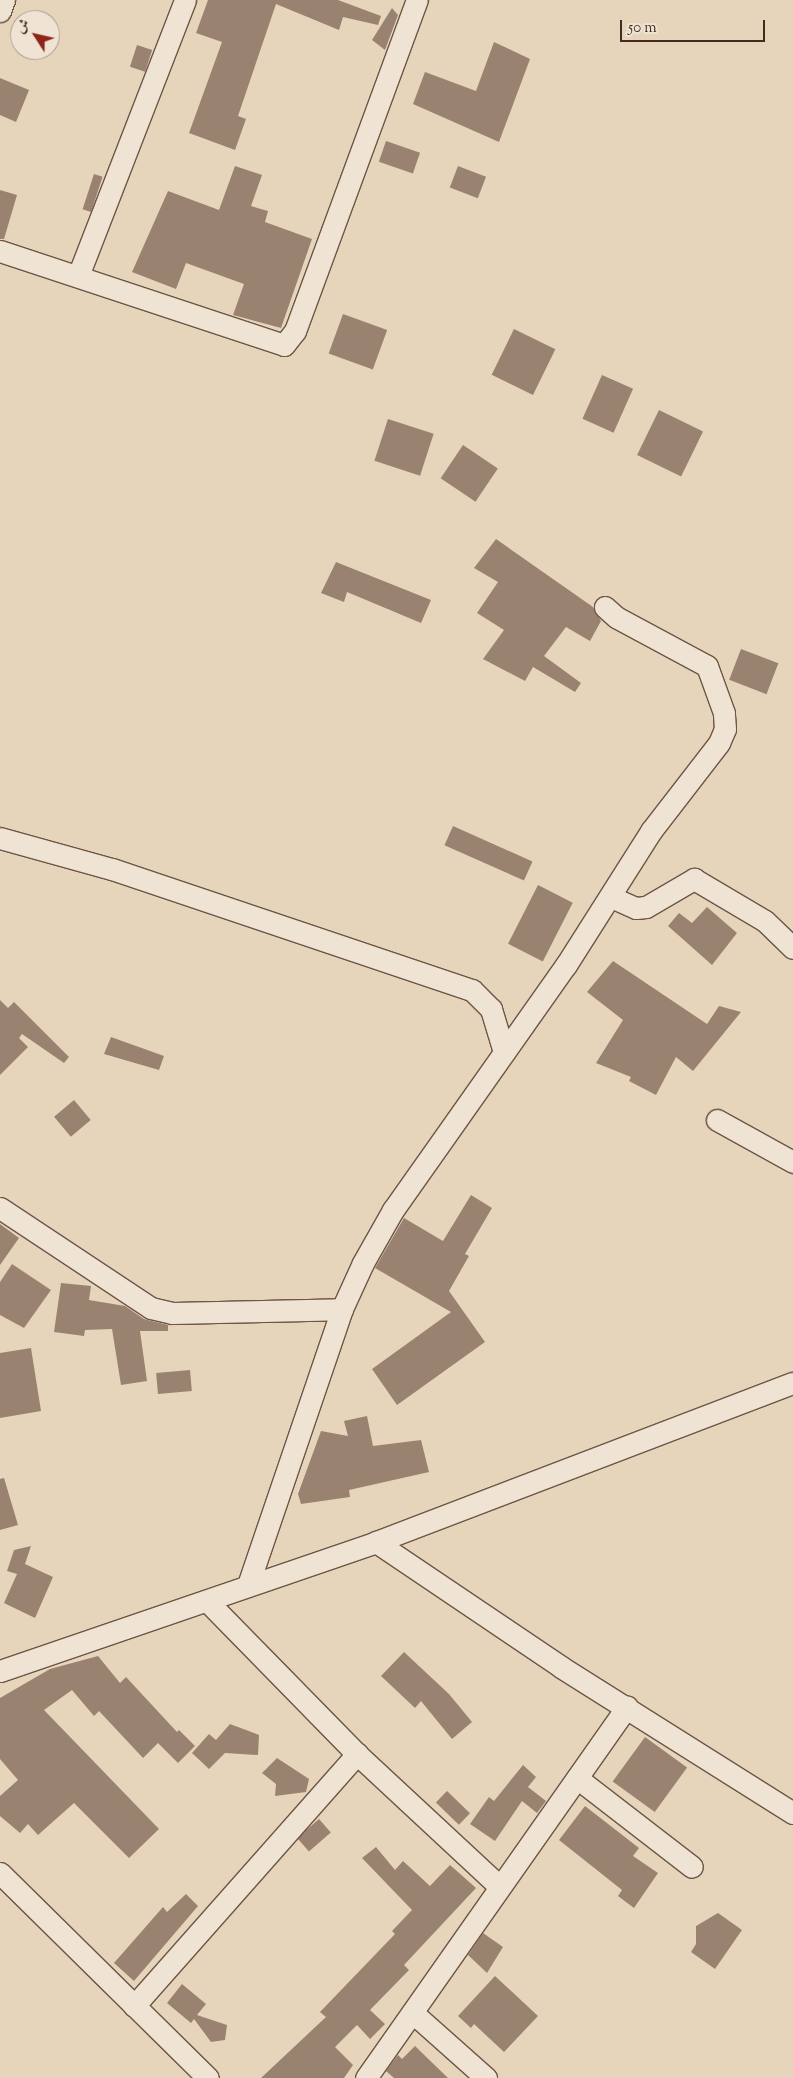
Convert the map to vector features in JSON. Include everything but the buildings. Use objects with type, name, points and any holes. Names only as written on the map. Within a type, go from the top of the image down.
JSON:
[{"type":"street","points":[[0,11],[4,0]]},
{"type":"street","points":[[78,276],[185,0]]},
{"type":"street","points":[[0,251],[274,344],[284,345],[290,340],[417,0]]},
{"type":"street","points":[[248,1585],[342,1309],[394,1210],[611,897],[676,795],[719,743],[725,729],[724,712],[707,666],[616,617],[605,607]]},
{"type":"street","points":[[0,838],[112,869],[472,990],[491,1009],[504,1052]]},
{"type":"street","points":[[611,897],[636,908],[646,907],[694,880],[765,921],[793,948]]},
{"type":"street","points":[[717,1120],[793,1162]]},
{"type":"street","points":[[0,1208],[151,1308],[172,1312],[342,1309]]},
{"type":"street","points":[[0,1671],[208,1602],[248,1585],[376,1542],[793,1383]]},
{"type":"street","points":[[376,1542],[561,1667],[791,1808]]},
{"type":"street","points":[[208,1602],[357,1754],[499,1886]]},
{"type":"street","points":[[366,2078],[413,2013],[499,1886],[627,1707]]},
{"type":"street","points":[[134,2006],[357,1754]]},
{"type":"street","points":[[577,1778],[692,1867]]},
{"type":"street","points":[[0,1873],[208,2078]]},
{"type":"street","points":[[413,2013],[486,2078]]}]
